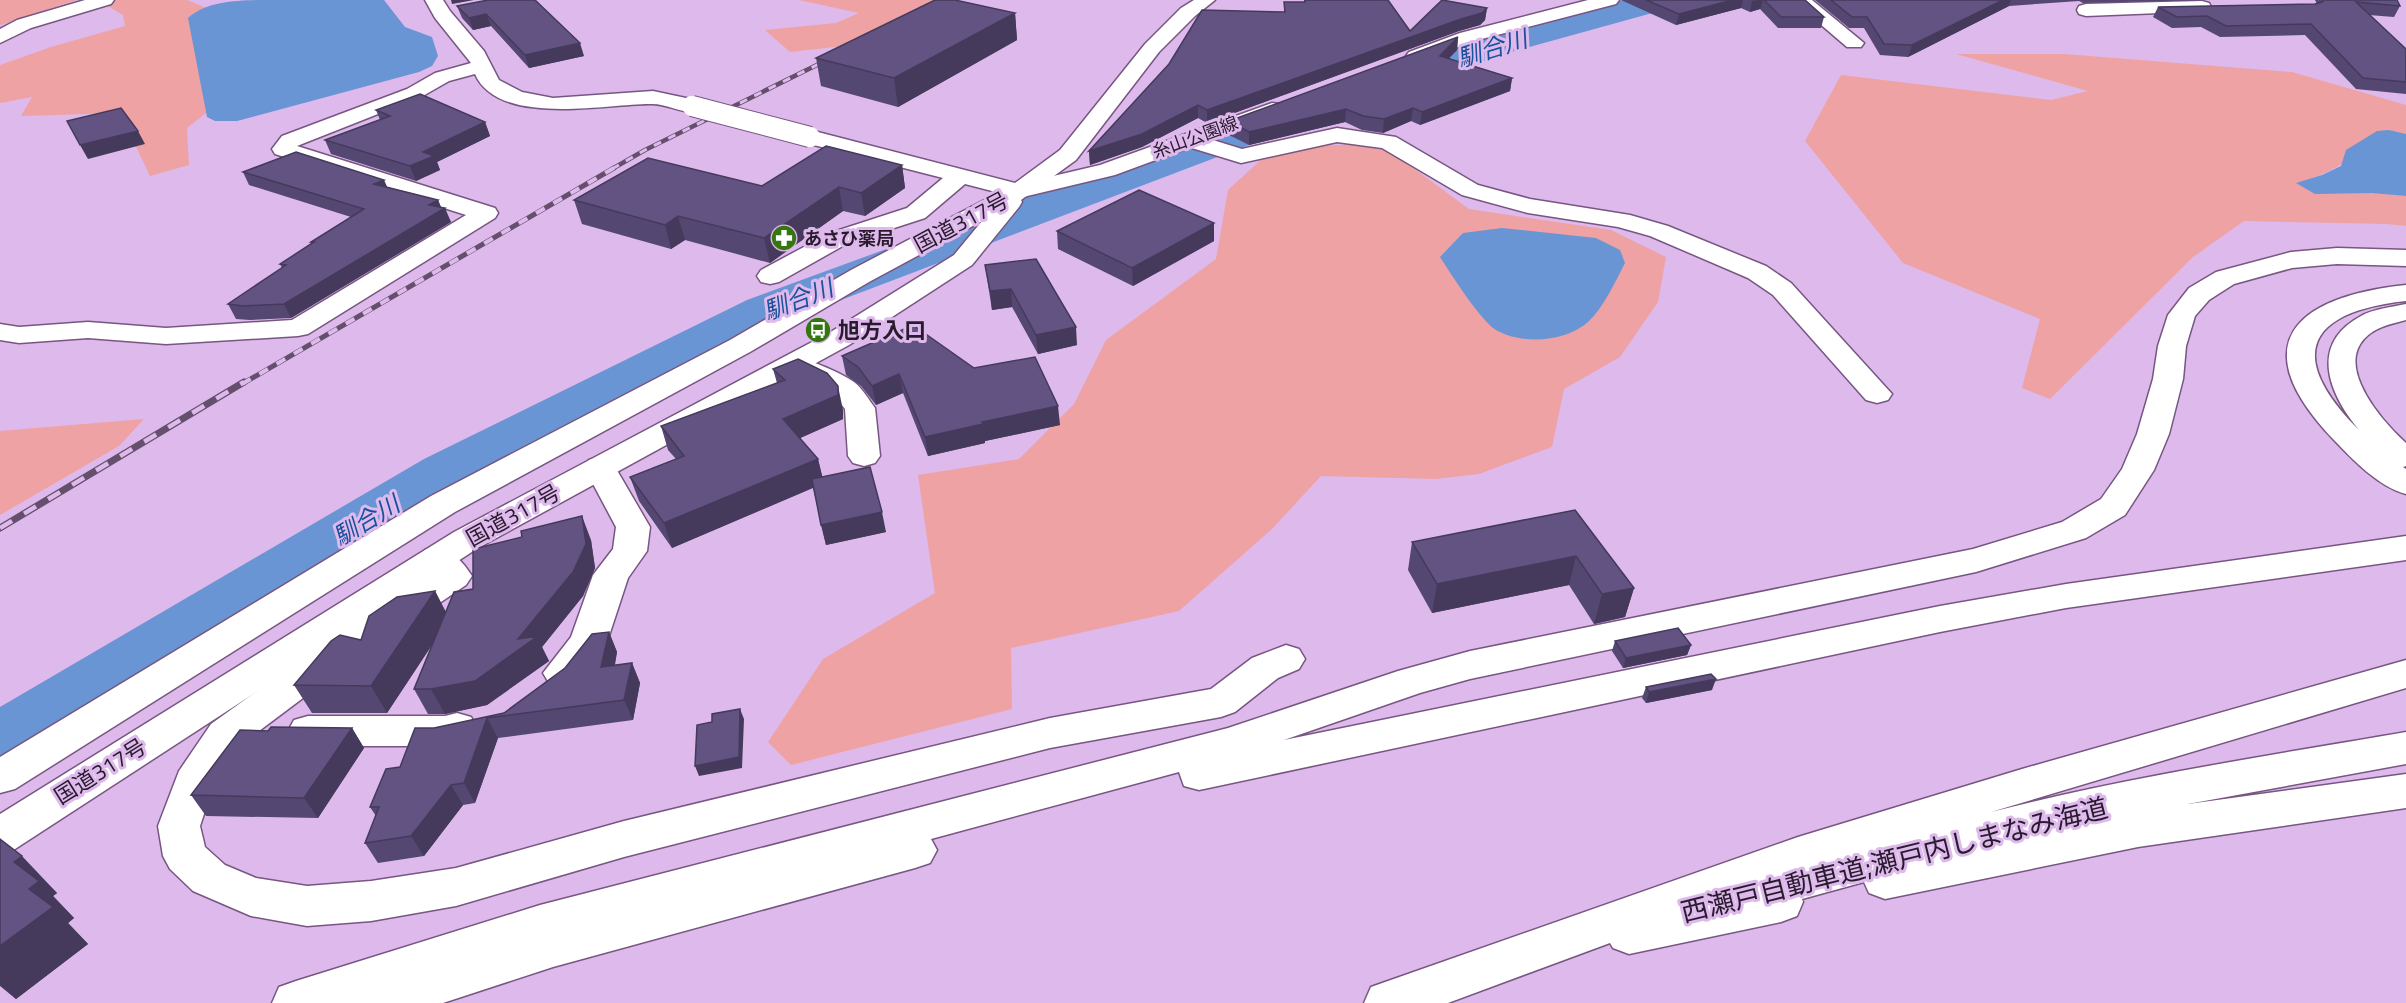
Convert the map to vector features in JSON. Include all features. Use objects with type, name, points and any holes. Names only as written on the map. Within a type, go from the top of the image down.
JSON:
[{"type":"main road","points":[[0,37],[24,24],[105,0]]},
{"type":"main road","name":"国道317号","points":[[0,777],[443,504],[740,346],[860,276],[1019,191],[1068,155],[1152,48],[1188,12],[1206,0]]},
{"type":"main road","points":[[1402,61],[1467,37],[1610,0]]},
{"type":"main road","points":[[1801,0],[1854,43]]},
{"type":"main road","points":[[438,7],[477,55],[490,84],[516,97],[553,104],[653,97],[1019,191]]},
{"type":"main road","points":[[438,7],[463,10]]},
{"type":"main road","points":[[2086,10],[2221,7]]},
{"type":"main road","points":[[0,332],[19,335],[88,330],[166,336],[297,328],[486,213],[283,149],[290,141],[414,93],[442,77],[482,66]]},
{"type":"main road","name":"糸山公園線","points":[[1019,191],[1107,170],[1291,102]]},
{"type":"main road","points":[[1190,140],[1241,156],[1337,135],[1388,142],[1470,190],[1528,206],[1621,220],[1659,231],[1757,272],[1782,289],[1877,394]]},
{"type":"main road","points":[[770,276],[839,238],[916,213],[960,176]]},
{"type":"main road","name":"国道317号","points":[[0,836],[466,540],[839,339],[963,260],[1019,191]]},
{"type":"main road","points":[[296,1003],[540,925],[1230,743],[1412,681],[1470,665],[1964,562],[2029,545],[2074,530],[2113,507],[2138,470],[2153,434],[2168,380],[2172,346],[2182,315],[2199,294],[2225,278],[2291,260],[2337,256],[2406,258]]},
{"type":"main road","points":[[2406,293],[2353,301],[2326,314],[2309,329],[2299,350],[2304,378],[2322,407],[2382,467],[2406,484]]},
{"type":"main road","points":[[2406,312],[2363,324],[2345,341],[2340,362],[2345,388],[2363,417],[2406,460]]},
{"type":"main road","points":[[793,364],[844,389],[860,408],[864,456]]},
{"type":"main road","points":[[534,695],[560,676],[588,642],[611,575],[630,551],[633,527],[600,467]]},
{"type":"main road","points":[[376,1003],[553,946],[1230,766],[1940,619],[2066,596],[2406,548]]},
{"type":"main road","points":[[437,558],[454,576],[322,664],[225,735],[194,783],[179,826],[185,856],[209,878],[252,897],[307,906],[371,901],[456,887],[624,839],[1050,733],[1221,702],[1265,668],[1286,659]]},
{"type":"main road","points":[[1389,1003],[1798,855],[2022,786],[2406,674]]},
{"type":"main road","points":[[232,730],[445,731],[488,722]]},
{"type":"main road","name":"西瀬戸自動車道;瀬戸内しまなみ海道","points":[[1389,1003],[1544,953],[1810,877],[2045,816],[2267,772],[2406,748]]},
{"type":"main road","points":[[1544,953],[1913,873],[2138,829],[2406,791]]},
{"type":"shaded area","points":[[0,0],[77,0],[0,25]]},
{"type":"shaded area","points":[[97,0],[187,0],[214,11],[219,103],[187,128],[189,165],[150,176],[120,113],[21,116],[32,97],[0,103],[0,65],[51,47],[125,26],[123,15]]},
{"type":"shaded area","points":[[799,0],[936,0],[844,46],[790,52],[765,30],[836,23],[859,13]]},
{"type":"shaded area","points":[[1956,54],[2064,54],[2292,72],[2406,105],[2406,134],[2389,130],[2335,168],[2297,183],[2406,196],[2406,226],[2244,221],[2193,257],[2050,399],[2022,388],[2040,319],[1903,263],[1805,141],[1841,75],[2051,100],[2088,91]]},
{"type":"shaded area","points":[[1379,143],[1469,209],[1611,230],[1666,257],[1658,302],[1620,357],[1564,389],[1552,447],[1479,474],[1436,479],[1321,476],[1272,529],[1179,611],[1011,648],[1012,709],[791,765],[768,742],[823,659],[935,593],[918,475],[1019,459],[1074,404],[1106,340],[1216,259],[1228,190],[1274,148]]},
{"type":"shaded area","points":[[144,419],[119,446],[0,515],[0,431]]},
{"type":"water","points":[[259,0],[384,0],[405,27],[432,37],[438,56],[432,66],[419,72],[237,121],[215,121],[207,117],[188,18],[213,5]]},
{"type":"water","points":[[2389,130],[2406,134],[2406,196],[2372,193],[2315,194],[2296,183],[2341,166],[2346,150],[2377,131]]},
{"type":"water","points":[[1502,228],[1596,238],[1620,250],[1625,263],[1599,309],[1579,329],[1544,339],[1518,338],[1507,335],[1489,325],[1482,317],[1440,257],[1463,233]]},
{"type":"building","points":[[488,0],[535,0],[580,43],[525,55],[486,14],[469,18],[457,6]]},
{"type":"building","points":[[935,0],[955,0],[1015,13],[894,78],[816,58]]},
{"type":"building","points":[[1305,0],[1388,0],[1410,31],[1442,0],[1487,8],[1482,13],[1207,110],[1198,105],[1142,134],[1089,151],[1169,64],[1202,10],[1285,12],[1284,2],[1305,2]]},
{"type":"building","points":[[1646,0],[1733,0],[1679,14]]},
{"type":"building","points":[[1764,0],[1805,0],[1824,17],[1781,17]]},
{"type":"building","points":[[1831,0],[2003,0],[1912,45],[1884,44],[1867,17],[1852,17]]},
{"type":"building","points":[[2324,0],[2397,0],[2400,6],[2356,2],[2406,49],[2406,82],[2363,78],[2311,24],[2226,26],[2207,16],[2177,17],[2158,7],[2315,4]]},
{"type":"building","points":[[1458,37],[1440,56],[1512,78],[1422,112],[1413,108],[1384,119],[1363,116],[1346,109],[1249,132],[1229,121]]},
{"type":"building","points":[[420,94],[485,122],[423,152],[434,156],[410,166],[325,140],[390,116],[376,110]]},
{"type":"building","points":[[121,108],[138,131],[80,145],[67,121]]},
{"type":"building","points":[[826,146],[902,165],[861,193],[839,187],[764,238],[678,216],[665,225],[574,200],[648,158],[762,186]]},
{"type":"building","points":[[296,152],[384,180],[374,184],[438,200],[429,205],[445,208],[284,304],[243,306],[228,304],[286,265],[280,264],[314,242],[311,242],[364,209],[243,172]]},
{"type":"building","points":[[1139,190],[1214,223],[1132,268],[1057,231]]},
{"type":"building","points":[[1036,259],[1076,327],[1036,335],[1011,289],[990,291],[985,265]]},
{"type":"building","points":[[913,325],[974,368],[1035,357],[1058,406],[925,437],[899,374],[872,386],[858,367],[842,356]]},
{"type":"building","points":[[798,359],[827,373],[838,386],[838,395],[783,419],[818,459],[664,523],[630,477],[684,456],[661,426],[785,380],[773,369]]},
{"type":"building","points":[[870,467],[882,512],[821,525],[812,479]]},
{"type":"building","points":[[1575,510],[1634,588],[1602,594],[1576,556],[1437,584],[1412,542]]},
{"type":"building","points":[[582,516],[586,544],[573,572],[518,639],[538,636],[475,681],[431,689],[414,689],[454,592],[473,589],[473,549],[522,537],[521,531]]},
{"type":"building","points":[[435,591],[371,686],[294,685],[331,641],[340,635],[361,640],[369,616],[397,597]]},
{"type":"building","points":[[1678,628],[1691,645],[1626,658],[1615,641]]},
{"type":"building","points":[[609,632],[601,667],[632,663],[624,700],[487,718],[464,783],[451,785],[411,836],[365,843],[379,807],[370,807],[386,769],[400,767],[415,728],[434,728],[504,713],[565,668],[592,634]]},
{"type":"building","points":[[1711,674],[1716,679],[1649,692],[1646,687]]},
{"type":"building","points":[[740,709],[739,757],[695,766],[697,725],[712,722],[712,714]]},
{"type":"building","points":[[271,727],[352,728],[304,798],[191,795],[240,730],[268,731]]},
{"type":"building","points":[[0,839],[22,856],[14,862],[39,881],[29,889],[53,907],[0,946]]},
{"type":"waterway","name":"馴合川","points":[[0,743],[445,472],[765,311],[1226,139],[1491,46],[1662,0]]},
{"type":"railway","points":[[612,169],[645,150],[831,58]]},
{"type":"railway","points":[[242,384],[614,168]]},
{"type":"railway","points":[[0,528],[244,382]]},
{"type":"place","name":"あさひ薬局","points":[[784,238]]},
{"type":"place","name":"旭方入口","points":[[818,330]]}]
